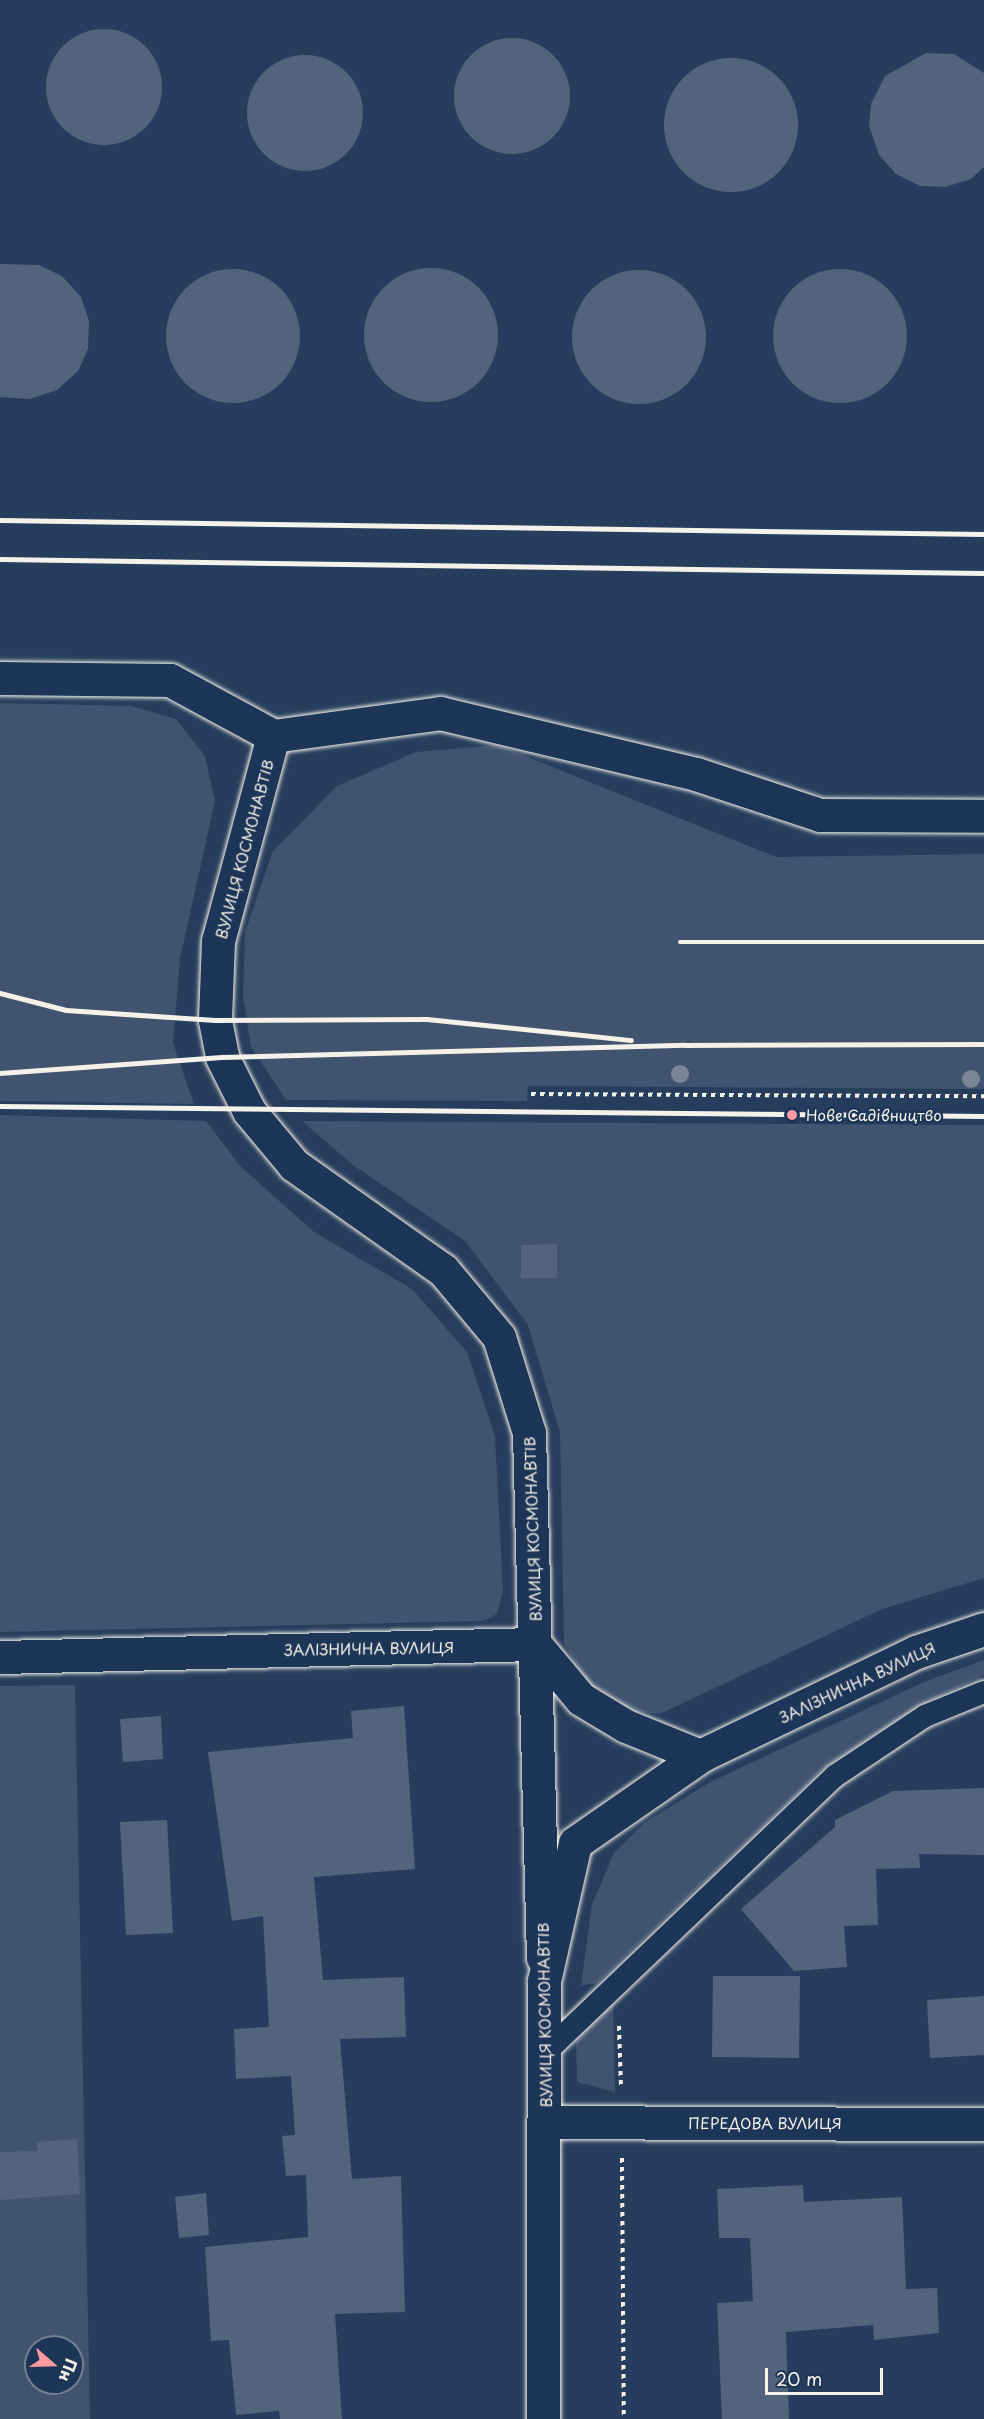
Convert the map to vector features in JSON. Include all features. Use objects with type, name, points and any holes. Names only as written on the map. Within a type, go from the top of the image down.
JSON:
[{"type":"street","points":[[0,678],[170,680],[273,736],[440,713],[696,774],[820,815],[984,816]]},
{"type":"street","name":"ВУЛИЦЯ КОСМОНАВТІВ","points":[[273,736],[218,941],[215,1020],[222,1057],[249,1111],[294,1165],[443,1270],[499,1337],[529,1433],[547,2122],[543,2419]]},
{"type":"street","name":"ЗАЛІЗНИЧНА ВУЛИЦЯ","points":[[544,1981],[575,1843],[700,1756],[916,1652],[984,1629]]},
{"type":"street","points":[[535,1644],[581,1699],[626,1726],[700,1756]]},
{"type":"street","name":"ЗАЛІЗНИЧНА ВУЛИЦЯ","points":[[0,1657],[535,1644]]},
{"type":"street","name":"ПЕРЕДОВА ВУЛИЦЯ","points":[[547,2122],[984,2124]]},
{"type":"lane","points":[[545,2053],[835,1776],[925,1716],[984,1692]]},
{"type":"path","points":[[531,1094],[984,1096]]},
{"type":"path","points":[[618,1983],[622,2122],[624,2419]]},
{"type":"shaded area","points":[[0,703],[131,706],[176,719],[205,756],[215,801],[180,959],[173,1043],[194,1104],[0,1101]]},
{"type":"shaded area","points":[[498,745],[776,857],[984,854],[984,1089],[528,1086],[527,1101],[286,1100],[251,1047],[243,995],[245,932],[273,851],[337,786],[416,752]]},
{"type":"shaded area","points":[[0,1115],[206,1121],[241,1167],[314,1232],[412,1289],[467,1352],[495,1436],[503,1591],[497,1614],[483,1621],[0,1632]]},
{"type":"shaded area","points":[[302,1121],[984,1125],[984,1578],[882,1609],[660,1714],[631,1711],[588,1685],[564,1643],[560,1432],[528,1325],[465,1241],[353,1165]]},
{"type":"shaded area","points":[[984,1660],[984,1675],[918,1706],[824,1768],[597,1983],[581,1985],[592,1904],[614,1853],[644,1823],[710,1782],[924,1682]]},
{"type":"shaded area","points":[[75,1685],[90,2419],[0,2419],[0,1686]]},
{"type":"shaded area","points":[[613,2003],[615,2092],[577,2082],[576,2039]]},
{"type":"building","points":[[104,29],[126,33],[145,46],[158,65],[162,87],[158,109],[145,128],[126,141],[104,145],[82,141],[63,128],[50,109],[46,87],[50,65],[63,46],[82,33]]},
{"type":"building","points":[[512,38],[534,42],[553,55],[566,74],[570,96],[566,118],[553,137],[534,150],[512,154],[490,150],[471,137],[458,118],[454,96],[458,74],[471,55],[490,42]]},
{"type":"building","points":[[926,53],[954,54],[984,73],[984,167],[971,179],[945,187],[920,186],[896,174],[879,155],[869,126],[871,104],[885,76]]},
{"type":"building","points":[[305,55],[327,59],[346,72],[359,91],[363,113],[359,135],[346,154],[327,167],[305,171],[283,167],[264,154],[251,135],[247,113],[251,91],[264,72],[283,59]]},
{"type":"building","points":[[731,58],[757,63],[778,78],[793,99],[798,125],[793,151],[778,172],[757,187],[731,192],[705,187],[684,172],[669,151],[664,125],[669,99],[684,78],[705,63]]},
{"type":"building","points":[[0,264],[39,265],[62,276],[81,297],[89,321],[88,349],[78,371],[57,390],[30,399],[0,397]]},
{"type":"building","points":[[431,268],[457,273],[478,288],[493,309],[498,335],[493,361],[478,382],[457,397],[431,402],[405,397],[384,382],[369,361],[364,335],[369,309],[384,288],[405,273]]},
{"type":"building","points":[[233,269],[259,274],[280,289],[295,310],[300,336],[295,362],[280,383],[259,398],[233,403],[207,398],[186,383],[171,362],[166,336],[171,310],[186,289],[207,274]]},
{"type":"building","points":[[840,269],[866,274],[887,289],[902,310],[907,336],[902,362],[887,383],[866,398],[840,403],[814,398],[793,383],[778,362],[773,336],[778,310],[793,289],[814,274]]},
{"type":"building","points":[[639,270],[665,275],[686,290],[701,311],[706,337],[701,363],[686,384],[665,399],[639,404],[613,399],[592,384],[577,363],[572,337],[577,311],[592,290],[613,275]]},
{"type":"building","points":[[557,1244],[557,1278],[521,1278],[521,1245]]},
{"type":"building","points":[[404,1706],[415,1869],[314,1877],[323,1980],[404,1977],[406,2037],[340,2039],[352,2179],[401,2176],[405,2312],[335,2314],[342,2419],[280,2419],[279,2411],[236,2415],[229,2340],[211,2341],[205,2247],[308,2237],[306,2175],[286,2176],[282,2136],[295,2135],[291,2076],[236,2079],[234,2029],[269,2027],[263,1916],[232,1921],[208,1752],[353,1738],[351,1711]]},
{"type":"building","points":[[161,1716],[163,1759],[123,1762],[120,1719]]},
{"type":"building","points":[[984,1788],[984,1855],[919,1854],[920,1868],[876,1869],[878,1925],[844,1926],[847,1967],[794,1971],[741,1909],[835,1827],[835,1820],[893,1791]]},
{"type":"building","points":[[167,1820],[173,1933],[126,1935],[120,1822]]},
{"type":"building","points":[[713,1976],[800,1976],[799,2058],[712,2057]]},
{"type":"building","points":[[984,1996],[984,2055],[930,2058],[927,2000]]},
{"type":"building","points":[[77,2139],[80,2194],[0,2200],[0,2152],[37,2151],[37,2142]]},
{"type":"building","points":[[803,2185],[804,2202],[902,2197],[906,2289],[937,2288],[939,2333],[874,2340],[873,2325],[786,2332],[789,2419],[722,2419],[717,2303],[753,2301],[750,2238],[719,2238],[717,2189]]},
{"type":"building","points":[[206,2193],[209,2235],[179,2238],[175,2197]]},
{"type":"railway","points":[[0,520],[984,534]]},
{"type":"railway","points":[[0,559],[984,573]]},
{"type":"railway","points":[[680,942],[984,942]]},
{"type":"railway","points":[[0,993],[66,1010],[215,1020],[427,1019],[631,1040]]},
{"type":"railway","points":[[0,1073],[222,1057],[685,1045],[984,1044]]},
{"type":"railway","points":[[0,1106],[984,1116]]},
{"type":"place","name":"Нове Садівництво","points":[[792,1115]]}]
